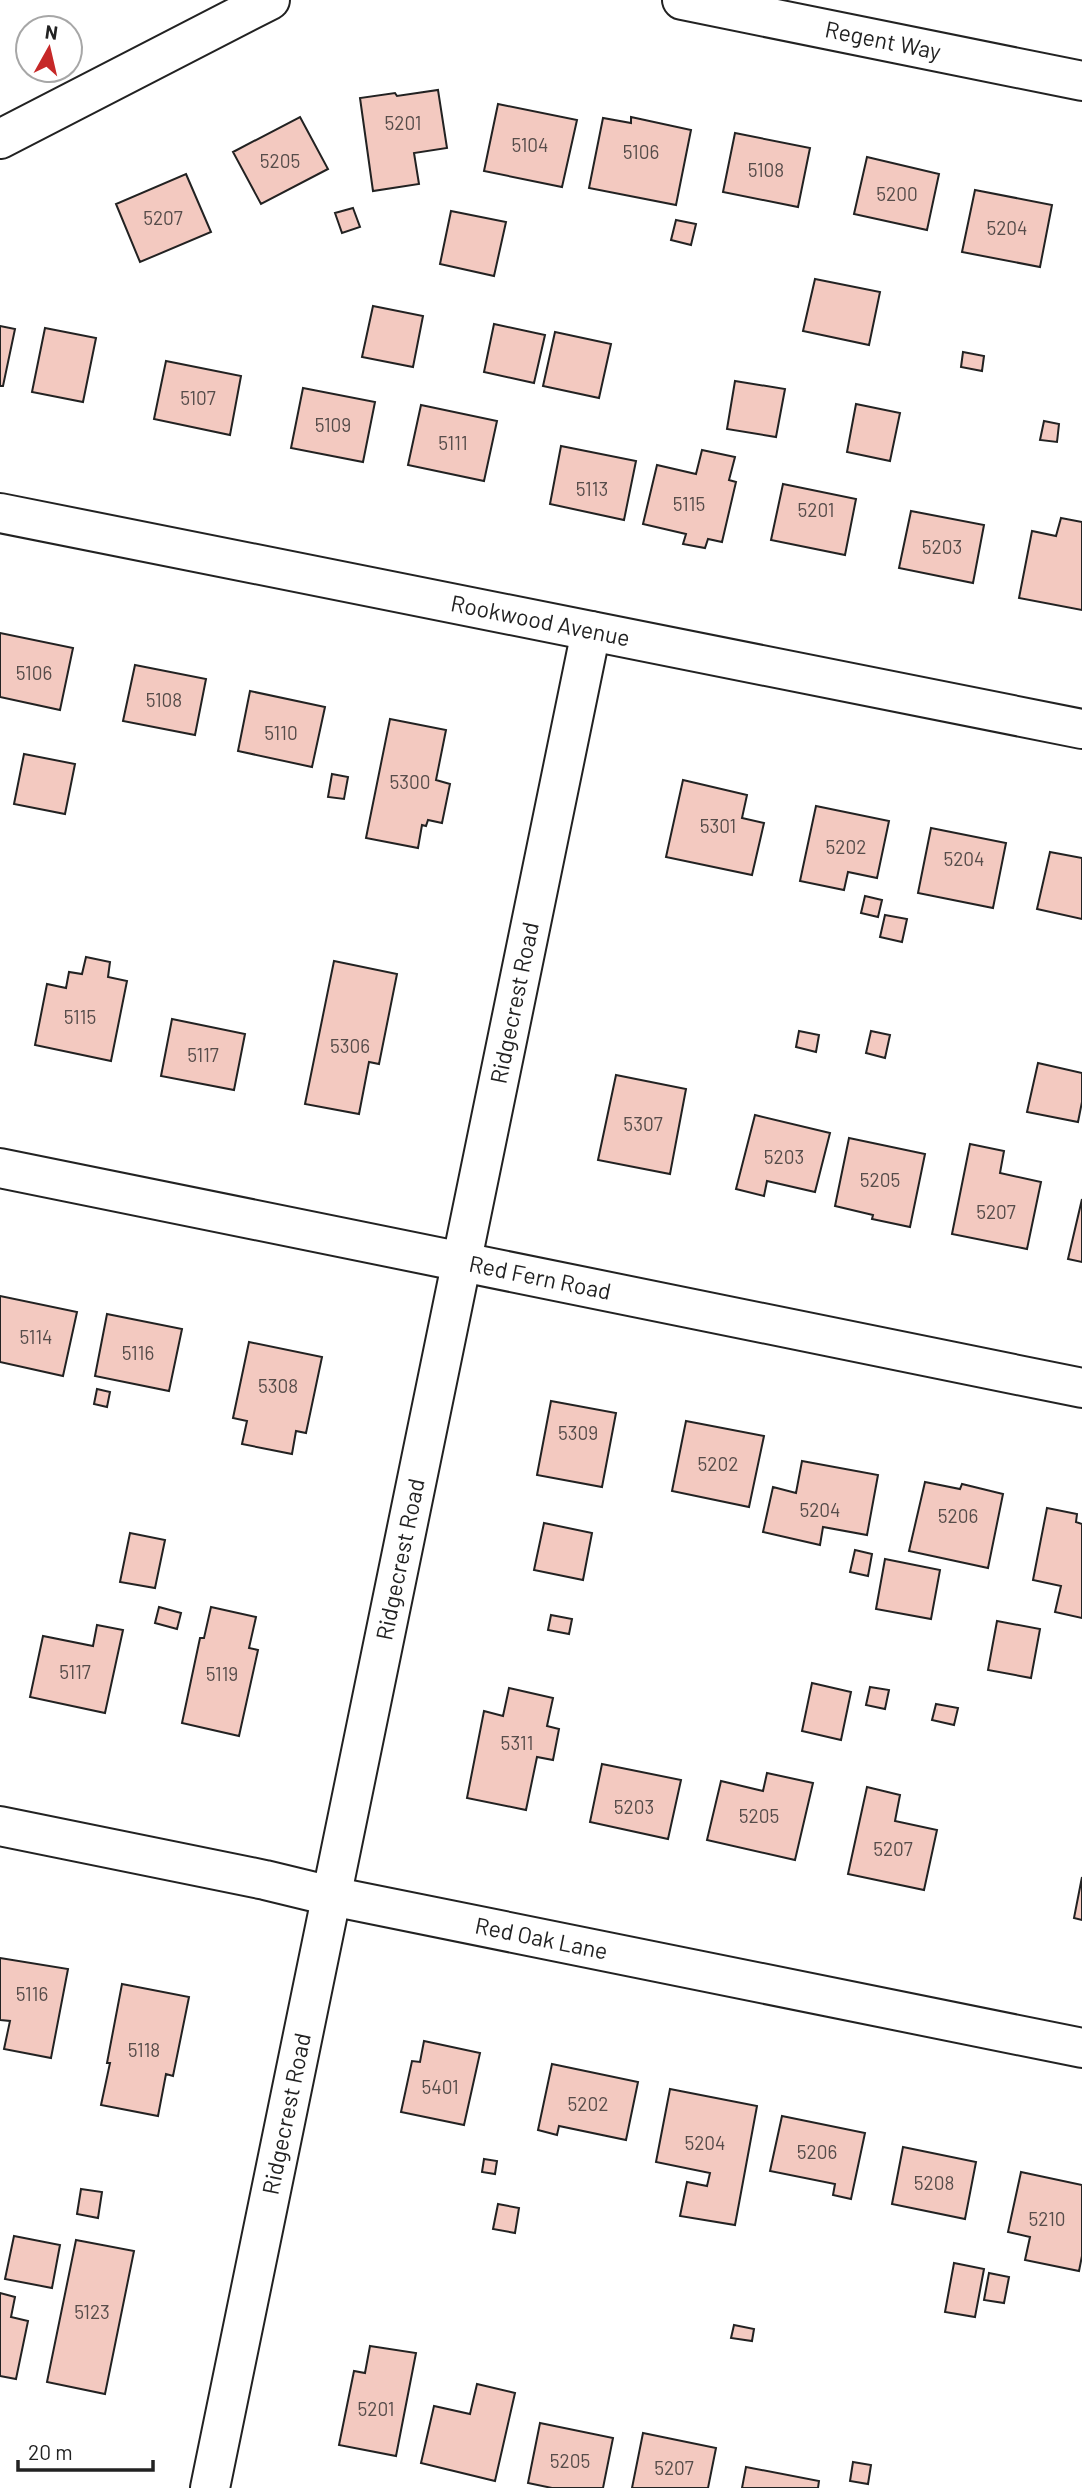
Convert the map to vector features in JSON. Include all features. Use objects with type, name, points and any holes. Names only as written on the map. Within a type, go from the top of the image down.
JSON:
[{"type":"street","points":[[0,139],[270,0]]},
{"type":"street","name":"Regent Way","points":[[682,0],[1082,81]]},
{"type":"street","name":"Rookwood Avenue","points":[[0,513],[1082,729]]},
{"type":"street","name":"Ridgecrest Road","points":[[210,2488],[591,631]]},
{"type":"street","name":"Red Fern Road","points":[[0,1168],[461,1264],[605,1290],[1082,1388]]},
{"type":"street","name":"Red Oak Lane","points":[[0,1826],[1082,2048]]},
{"type":"building","points":[[438,90],[447,148],[414,153],[419,184],[373,191],[360,98]]},
{"type":"building","points":[[498,104],[577,120],[562,187],[484,171]]},
{"type":"building","points":[[300,117],[328,169],[261,204],[233,152]]},
{"type":"building","points":[[631,117],[691,130],[676,205],[589,188],[603,118],[631,123]]},
{"type":"building","points":[[735,133],[810,148],[798,207],[723,192]]},
{"type":"building","points":[[867,157],[939,174],[927,230],[854,214]]},
{"type":"building","points":[[186,174],[211,232],[140,262],[116,204]]},
{"type":"building","points":[[975,190],[1052,205],[1040,267],[962,252]]},
{"type":"building","points":[[353,208],[360,227],[342,233],[335,213]]},
{"type":"building","points":[[451,211],[506,222],[494,276],[440,264]]},
{"type":"building","points":[[676,220],[696,224],[691,245],[671,240]]},
{"type":"building","points":[[815,279],[880,292],[869,345],[803,331]]},
{"type":"building","points":[[373,306],[423,316],[413,367],[362,357]]},
{"type":"building","points":[[494,324],[545,335],[534,383],[484,372]]},
{"type":"building","points":[[0,326],[15,329],[3,386],[0,386]]},
{"type":"building","points":[[45,328],[96,338],[83,402],[32,392]]},
{"type":"building","points":[[555,332],[611,344],[599,398],[543,386]]},
{"type":"building","points":[[963,352],[984,356],[982,371],[961,367]]},
{"type":"building","points":[[166,361],[241,376],[230,435],[154,419]]},
{"type":"building","points":[[735,381],[785,389],[776,437],[727,429]]},
{"type":"building","points":[[303,388],[375,402],[363,462],[291,448]]},
{"type":"building","points":[[856,404],[900,413],[890,461],[847,452]]},
{"type":"building","points":[[421,405],[497,421],[484,481],[408,465]]},
{"type":"building","points":[[1044,421],[1059,424],[1057,442],[1040,440]]},
{"type":"building","points":[[561,446],[636,461],[624,520],[550,504]]},
{"type":"building","points":[[702,450],[735,457],[729,480],[736,482],[722,542],[708,539],[705,548],[683,544],[686,534],[643,524],[657,465],[696,474]]},
{"type":"building","points":[[783,484],[856,499],[845,555],[771,540]]},
{"type":"building","points":[[911,511],[984,525],[973,583],[899,568]]},
{"type":"building","points":[[1061,518],[1082,522],[1082,610],[1019,598],[1032,531],[1056,536]]},
{"type":"building","points":[[0,633],[73,648],[60,710],[0,697]]},
{"type":"building","points":[[135,665],[206,679],[195,735],[123,721]]},
{"type":"building","points":[[250,691],[325,707],[312,767],[238,751]]},
{"type":"building","points":[[390,719],[446,730],[436,780],[450,784],[442,823],[428,820],[426,826],[422,825],[418,848],[366,838]]},
{"type":"building","points":[[24,754],[75,764],[65,814],[14,804]]},
{"type":"building","points":[[332,774],[348,777],[344,799],[328,797]]},
{"type":"building","points":[[683,780],[747,795],[742,818],[764,823],[752,875],[666,857]]},
{"type":"building","points":[[816,806],[889,821],[877,878],[848,872],[844,890],[800,881]]},
{"type":"building","points":[[931,828],[1006,843],[993,908],[918,893]]},
{"type":"building","points":[[1050,852],[1082,858],[1082,919],[1037,909]]},
{"type":"building","points":[[865,896],[882,900],[878,917],[861,913]]},
{"type":"building","points":[[885,915],[907,919],[902,942],[880,937]]},
{"type":"building","points":[[86,957],[110,962],[108,977],[127,981],[111,1061],[35,1045],[47,984],[66,988],[69,972],[82,974]]},
{"type":"building","points":[[334,961],[397,974],[379,1064],[369,1062],[359,1114],[305,1104]]},
{"type":"building","points":[[172,1019],[245,1034],[234,1090],[161,1076]]},
{"type":"building","points":[[799,1031],[819,1035],[816,1052],[796,1047]]},
{"type":"building","points":[[871,1031],[890,1035],[885,1058],[866,1053]]},
{"type":"building","points":[[1038,1063],[1082,1073],[1082,1102],[1078,1122],[1027,1112]]},
{"type":"building","points":[[616,1075],[686,1089],[670,1174],[598,1160]]},
{"type":"building","points":[[755,1115],[830,1133],[815,1192],[767,1181],[764,1196],[736,1189]]},
{"type":"building","points":[[849,1138],[925,1154],[910,1227],[872,1219],[873,1215],[835,1206]]},
{"type":"building","points":[[970,1144],[1004,1151],[1000,1173],[1041,1182],[1027,1249],[952,1234]]},
{"type":"building","points":[[1082,1199],[1082,1262],[1068,1259]]},
{"type":"building","points":[[0,1296],[77,1312],[63,1376],[0,1362]]},
{"type":"building","points":[[107,1314],[182,1329],[169,1391],[95,1376]]},
{"type":"building","points":[[249,1342],[322,1357],[306,1433],[296,1431],[292,1454],[242,1444],[247,1421],[233,1418]]},
{"type":"building","points":[[97,1389],[110,1392],[107,1407],[94,1404]]},
{"type":"building","points":[[551,1401],[616,1413],[602,1487],[537,1475]]},
{"type":"building","points":[[686,1421],[764,1436],[749,1507],[672,1491]]},
{"type":"building","points":[[802,1461],[878,1475],[867,1535],[823,1527],[820,1545],[763,1532],[773,1487],[796,1493]]},
{"type":"building","points":[[925,1482],[960,1489],[962,1484],[1003,1494],[988,1568],[909,1551]]},
{"type":"building","points":[[1047,1508],[1077,1514],[1076,1522],[1082,1524],[1082,1618],[1055,1612],[1061,1586],[1033,1580]]},
{"type":"building","points":[[544,1523],[592,1533],[583,1580],[534,1570]]},
{"type":"building","points":[[130,1533],[165,1540],[155,1588],[120,1582]]},
{"type":"building","points":[[855,1550],[872,1554],[868,1576],[850,1572]]},
{"type":"building","points":[[885,1559],[940,1570],[931,1619],[876,1609]]},
{"type":"building","points":[[159,1607],[181,1613],[177,1629],[155,1623]]},
{"type":"building","points":[[211,1607],[256,1617],[249,1648],[258,1650],[239,1736],[182,1723],[200,1638],[204,1638]]},
{"type":"building","points":[[551,1615],[572,1619],[569,1634],[548,1630]]},
{"type":"building","points":[[997,1621],[1040,1629],[1031,1678],[988,1670]]},
{"type":"building","points":[[97,1625],[123,1630],[105,1713],[30,1697],[43,1636],[93,1646]]},
{"type":"building","points":[[812,1683],[851,1692],[841,1740],[802,1731]]},
{"type":"building","points":[[870,1687],[889,1690],[885,1709],[866,1705]]},
{"type":"building","points":[[509,1688],[553,1698],[547,1726],[559,1729],[553,1760],[537,1757],[526,1810],[467,1798],[484,1711],[503,1716]]},
{"type":"building","points":[[936,1704],[958,1708],[954,1725],[932,1720]]},
{"type":"building","points":[[602,1764],[681,1780],[668,1839],[590,1822]]},
{"type":"building","points":[[767,1773],[813,1783],[795,1860],[707,1840],[721,1781],[763,1791]]},
{"type":"building","points":[[867,1787],[900,1795],[895,1821],[937,1830],[924,1890],[848,1874]]},
{"type":"building","points":[[1082,1877],[1082,1920],[1074,1918]]},
{"type":"building","points":[[0,1958],[68,1969],[51,2058],[4,2049],[10,2021],[0,2020]]},
{"type":"building","points":[[122,1984],[189,1997],[173,2076],[166,2074],[158,2116],[101,2105]]},
{"type":"building","points":[[424,2041],[480,2053],[464,2125],[401,2112],[412,2061],[420,2062]]},
{"type":"building","points":[[552,2064],[638,2082],[626,2140],[559,2126],[557,2135],[538,2130]]},
{"type":"building","points":[[670,2089],[757,2106],[735,2225],[680,2216],[687,2182],[707,2186],[710,2173],[656,2162]]},
{"type":"building","points":[[782,2116],[865,2133],[851,2199],[833,2195],[835,2184],[770,2171]]},
{"type":"building","points":[[903,2147],[976,2162],[965,2219],[892,2204]]},
{"type":"building","points":[[484,2159],[497,2161],[495,2174],[482,2172]]},
{"type":"building","points":[[1021,2172],[1082,2185],[1082,2256],[1079,2271],[1025,2260],[1030,2237],[1008,2232]]},
{"type":"building","points":[[81,2189],[102,2192],[98,2218],[77,2214]]},
{"type":"building","points":[[498,2204],[519,2208],[515,2233],[493,2229]]},
{"type":"building","points":[[14,2236],[60,2245],[52,2288],[5,2279]]},
{"type":"building","points":[[76,2240],[134,2251],[105,2394],[47,2382]]},
{"type":"building","points":[[954,2263],[984,2269],[975,2317],[945,2312]]},
{"type":"building","points":[[989,2273],[1009,2277],[1004,2303],[984,2300]]},
{"type":"building","points":[[0,2293],[15,2297],[11,2317],[28,2321],[16,2379],[0,2376]]},
{"type":"building","points":[[734,2325],[754,2329],[752,2341],[731,2338]]},
{"type":"building","points":[[370,2346],[416,2353],[396,2456],[339,2445],[354,2371],[365,2373]]},
{"type":"building","points":[[477,2384],[515,2393],[495,2481],[421,2463],[434,2406],[470,2414]]},
{"type":"building","points":[[540,2423],[613,2438],[603,2488],[552,2488],[528,2483]]},
{"type":"building","points":[[643,2433],[716,2448],[708,2488],[632,2488]]},
{"type":"building","points":[[853,2462],[871,2465],[868,2484],[850,2481]]},
{"type":"building","points":[[746,2467],[819,2481],[818,2488],[742,2488]]}]
